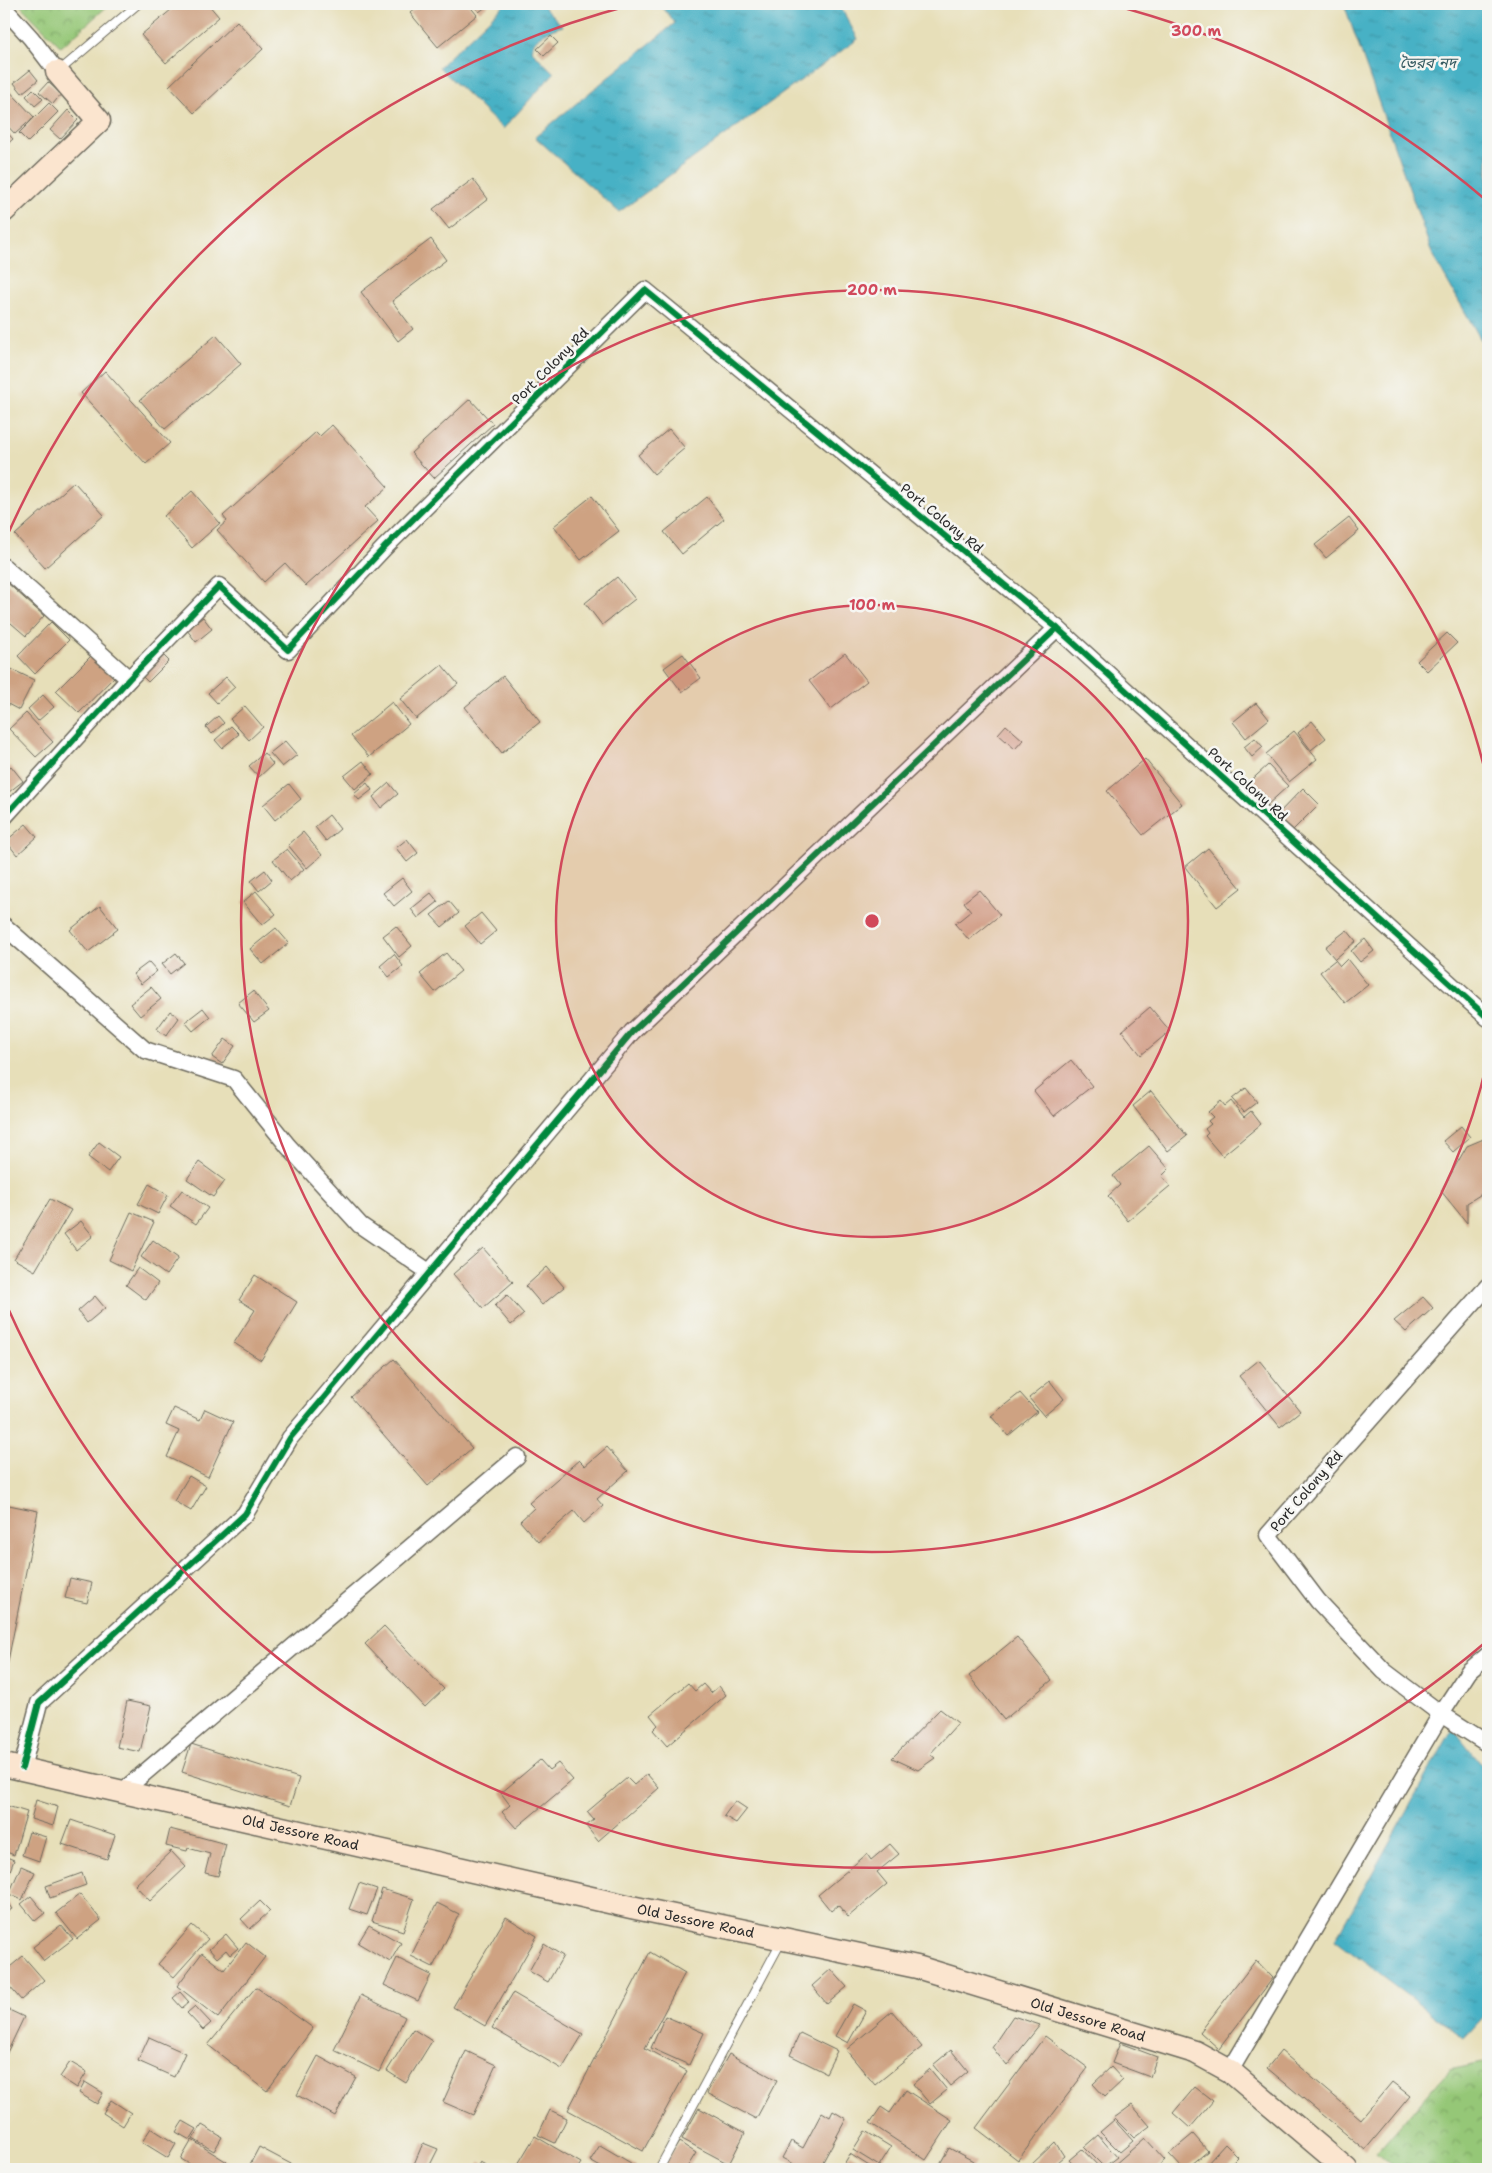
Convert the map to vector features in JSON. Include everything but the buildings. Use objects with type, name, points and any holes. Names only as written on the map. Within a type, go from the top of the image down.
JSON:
[{"type":"main road","points":[[4,211],[99,121],[57,72]]},
{"type":"main road","name":"Old Jessore Road","points":[[13,1767],[630,1907],[917,1967],[1195,2052],[1230,2071],[1346,2169]]},
{"type":"street","points":[[4,8],[31,38],[57,72]]},
{"type":"street","name":"Port Colony Rd","points":[[129,679],[219,586],[288,650],[384,548],[645,290],[1057,628],[1488,1018]]},
{"type":"street","points":[[4,567],[129,679],[4,817]]},
{"type":"street","points":[[13,1767],[39,1703],[244,1514],[290,1438],[632,1032],[1057,628]]},
{"type":"street","points":[[4,926],[145,1050],[234,1079],[288,1146],[360,1225],[429,1272]]},
{"type":"street","name":"Port Colony Rd","points":[[1488,1286],[1268,1535],[1318,1601],[1384,1671],[1441,1714],[1488,1744]]},
{"type":"street","points":[[123,1792],[517,1458]]},
{"type":"street","points":[[1230,2071],[1441,1714],[1470,1671],[1488,1655]]},
{"type":"lane","points":[[57,72],[138,4]]},
{"type":"lane","points":[[659,2169],[783,1939]]},
{"type":"green space","points":[[19,4],[110,4],[61,47]]},
{"type":"green space","points":[[1488,2062],[1488,2169],[1396,2169],[1377,2153],[1449,2070]]},
{"type":"water","points":[[505,4],[541,4],[563,26],[539,37],[533,45],[531,50],[554,73],[503,129],[439,67]]},
{"type":"water","points":[[660,4],[839,4],[858,39],[619,212],[535,137],[675,23]]},
{"type":"water","name":"ভৈরব নদ","points":[[1344,4],[1488,4],[1488,352],[1433,256]]},
{"type":"water","points":[[1453,1728],[1488,1773],[1488,2012],[1464,2038],[1335,1940]]},
{"type":"cycle path","points":[[4,817],[129,679],[219,586],[288,650],[384,548],[645,290],[1057,628],[1488,1018]]},
{"type":"cycle path","points":[[22,1768],[39,1703],[245,1514],[290,1438],[632,1032],[1057,628]]}]
